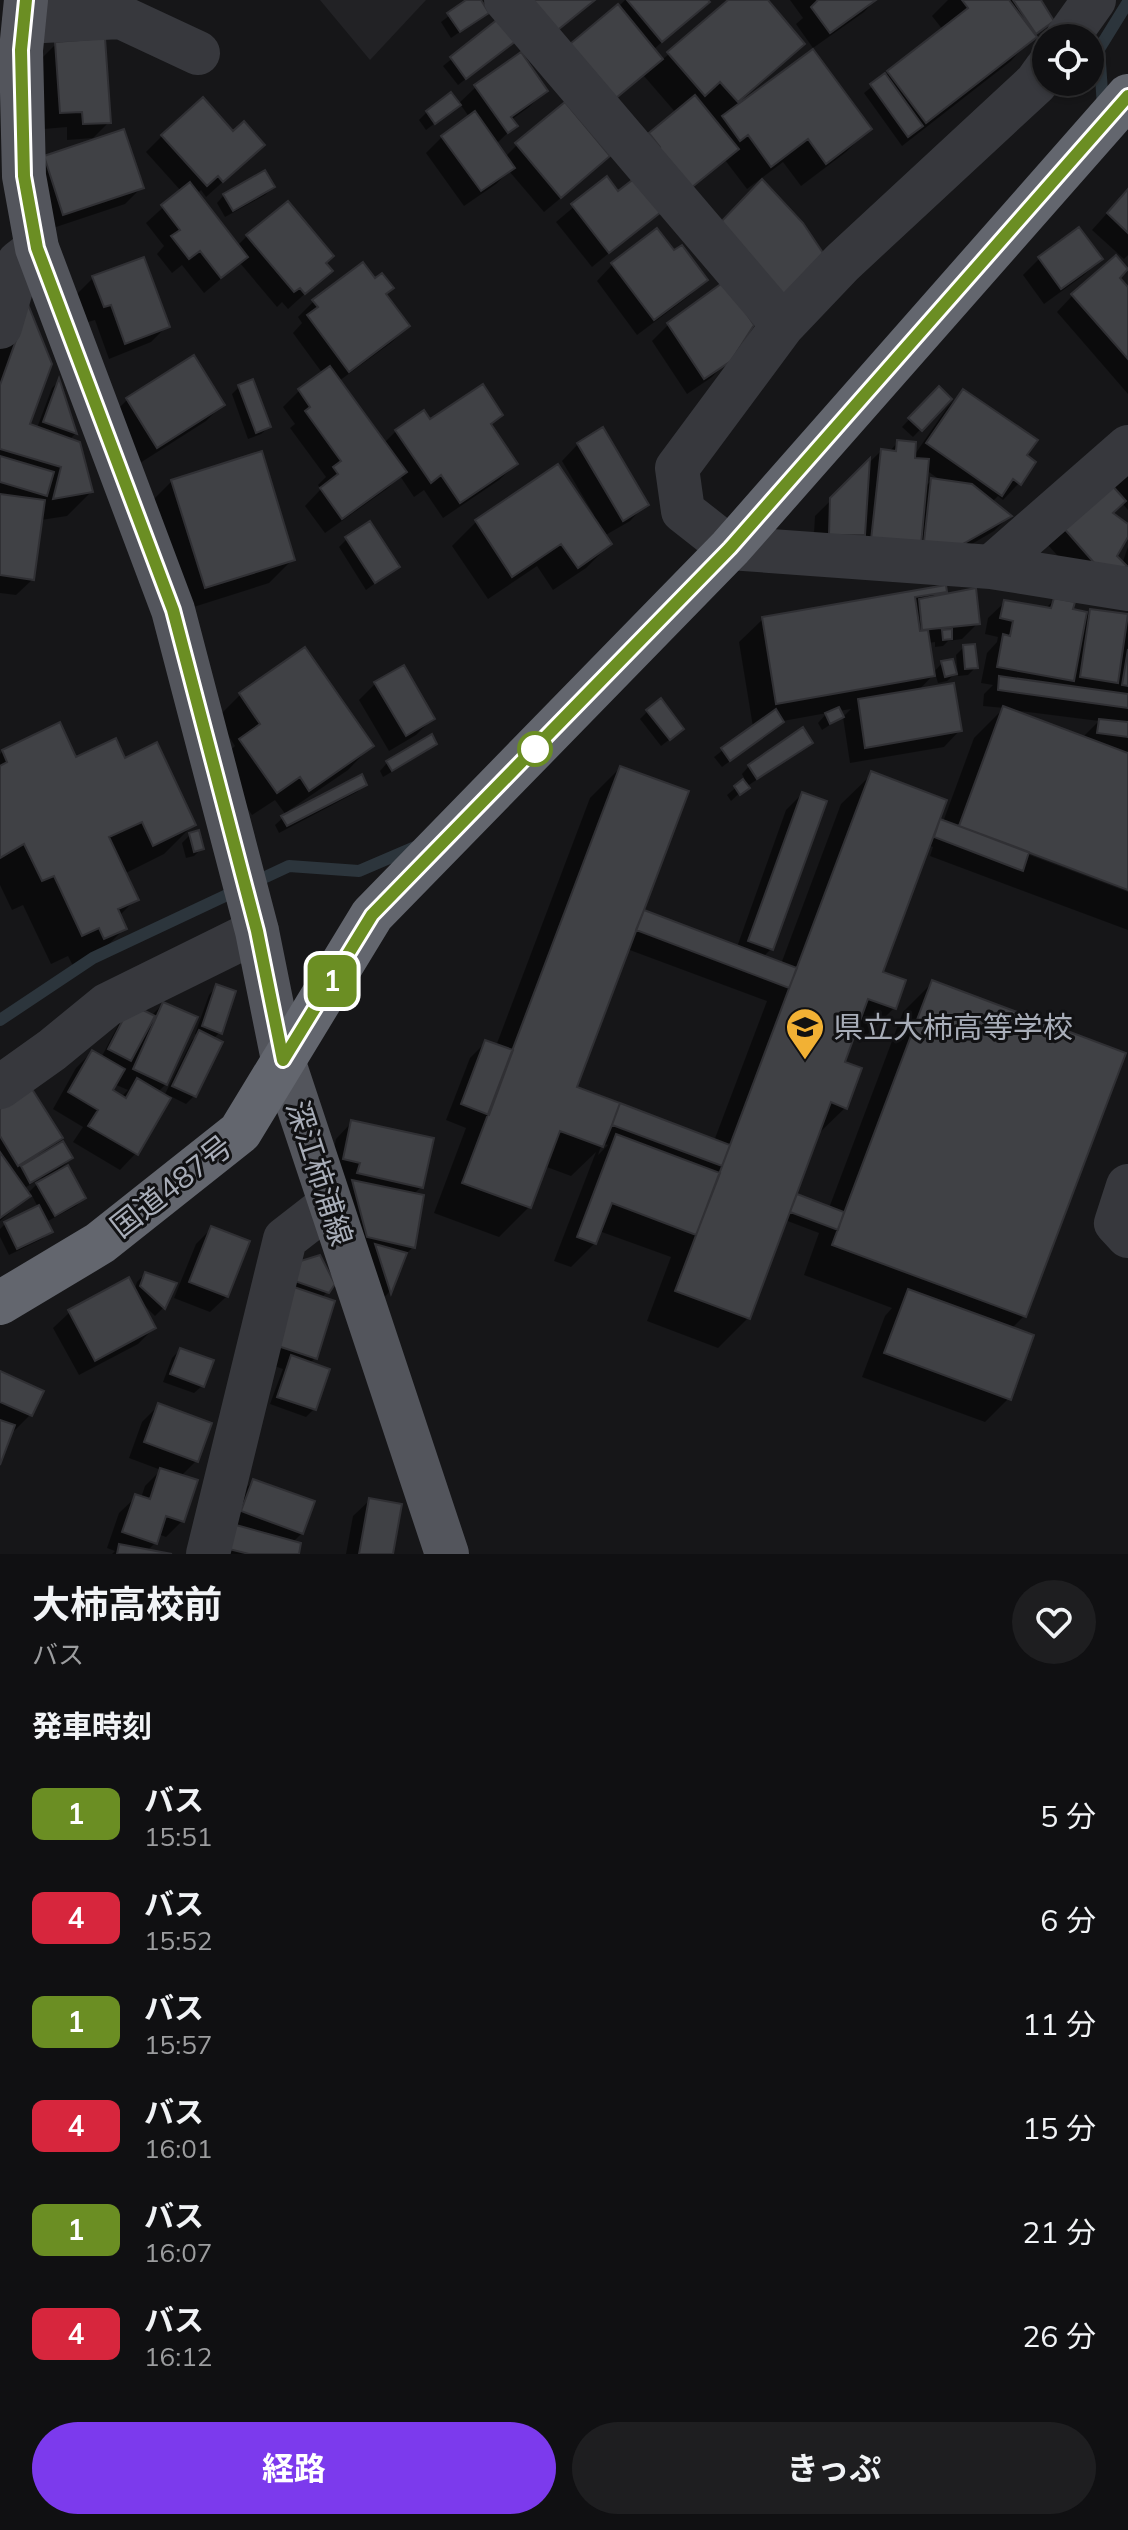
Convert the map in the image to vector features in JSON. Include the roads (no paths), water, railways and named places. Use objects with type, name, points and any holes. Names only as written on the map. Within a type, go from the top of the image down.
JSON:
[{"type":"highway","name":"国道487号","points":[[0,1303],[100,1243],[240,1132],[372,915],[730,548],[1128,96]]},
{"type":"main road","name":"深江柿浦線","points":[[25,11],[21,50],[24,176],[37,248],[173,610],[254,921],[283,1060],[447,1554]]},
{"type":"street","points":[[506,0],[783,325]]},
{"type":"street","points":[[1077,24],[1094,0]]},
{"type":"street","points":[[25,11],[121,17],[198,53]]},
{"type":"street","points":[[1032,87],[842,263],[783,325],[677,468],[683,511],[730,548],[991,567],[1128,589]]},
{"type":"street","points":[[0,327],[19,262],[37,248]]},
{"type":"street","points":[[991,567],[1128,447]]},
{"type":"street","points":[[0,1087],[107,1005],[254,921]]},
{"type":"street","points":[[1128,1186],[1116,1223],[1128,1236]]},
{"type":"street","points":[[208,1554],[285,1239],[330,1204]]},
{"type":"waterway","points":[[1103,106],[1099,49],[1128,2]]},
{"type":"waterway","points":[[0,1020],[93,958],[289,866],[359,871],[415,847]]},
{"type":"place","name":"県立大柿高等学校","points":[[805,1061]]}]
